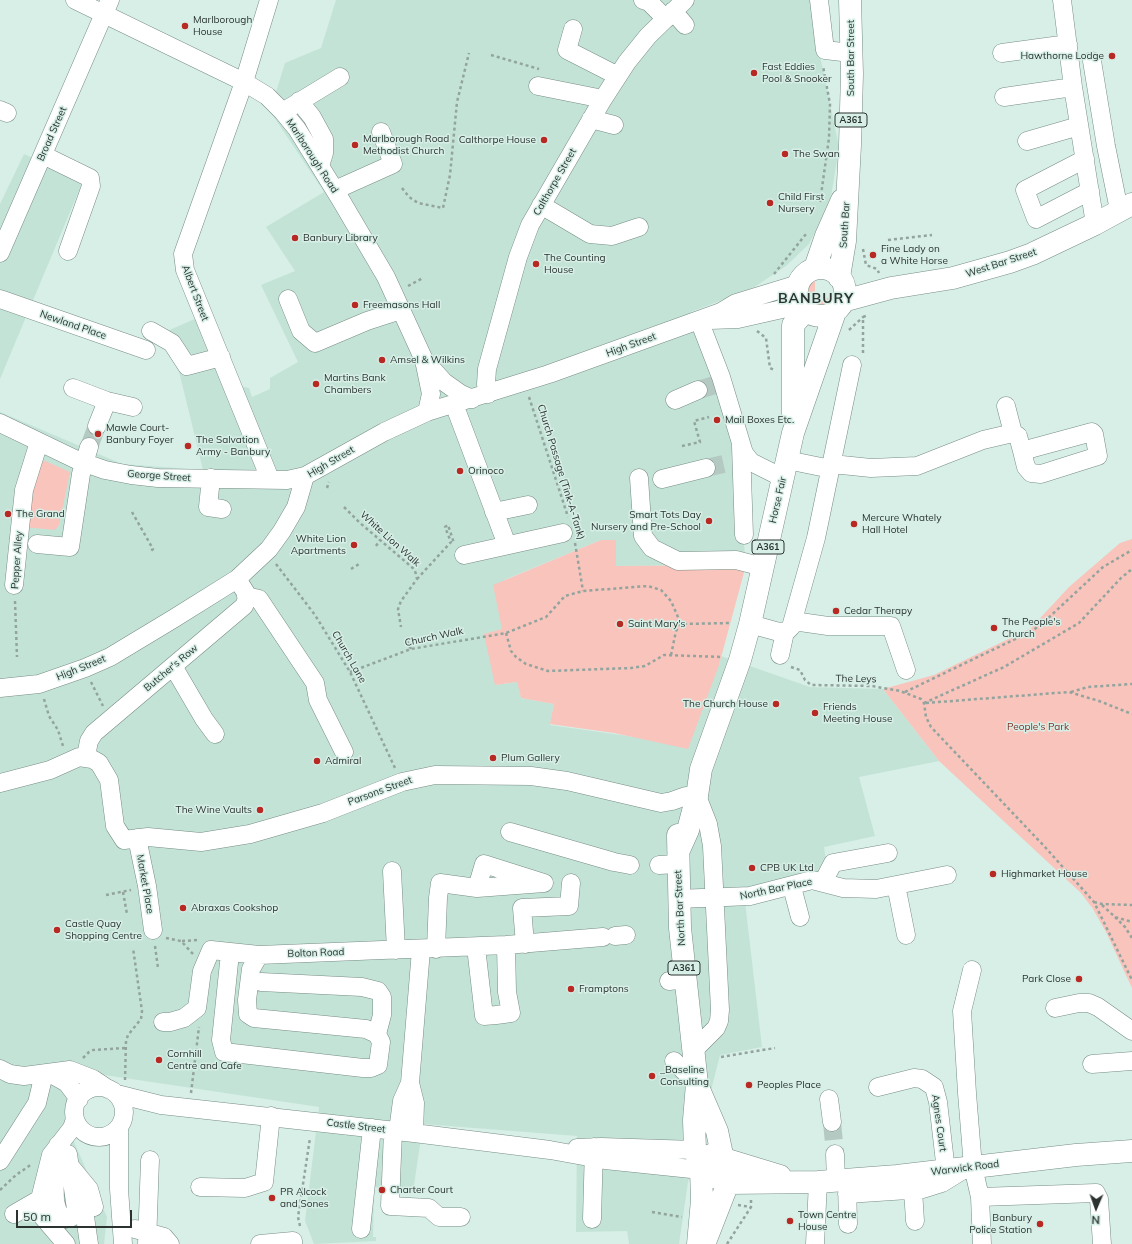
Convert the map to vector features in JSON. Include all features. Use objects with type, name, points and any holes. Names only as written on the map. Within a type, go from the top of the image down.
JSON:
[{"type":"main road","name":"South Bar Street","points":[[847,188],[850,145],[850,0]]},
{"type":"main road","name":"South Bar","points":[[815,268],[826,236],[847,188]]},
{"type":"main road","name":"South Bar","points":[[840,293],[845,241],[847,188]]},
{"type":"main road","name":"West Bar Street","points":[[840,293],[883,284],[953,278],[1010,262],[1032,254],[1095,224],[1126,207]]},
{"type":"main road","points":[[815,268],[829,269],[840,293],[823,316],[810,314],[801,300],[805,274],[815,268]]},
{"type":"main road","name":"Horse Fair","points":[[740,660],[750,624],[793,433],[840,293]]},
{"type":"main road","name":"Horse Fair","points":[[793,433],[793,325],[801,300]]},
{"type":"main road","name":"North Bar Street","points":[[698,1160],[694,1120],[697,1084],[694,1050],[678,980],[680,928],[678,899],[672,860],[688,830],[691,796],[740,660]]},
{"type":"main road","name":"North Bar Street","points":[[697,1084],[717,1130],[728,1183]]},
{"type":"main road","name":"Warwick Road","points":[[698,1160],[728,1183],[829,1184],[1076,1155],[1132,1151]]},
{"type":"main road","name":"Warwick Road","points":[[698,1160],[723,1160],[829,1184]]},
{"type":"main road","name":"A361","points":[[698,1160],[700,1220],[698,1244]]},
{"type":"main road","points":[[704,1244],[728,1183]]},
{"type":"street","name":"Marlborough Road","points":[[75,0],[107,7],[244,82],[267,96],[283,112],[320,166],[348,198],[357,226],[386,277],[424,360],[431,394],[427,412]]},
{"type":"street","name":"Albert Street","points":[[269,0],[244,82],[182,254],[185,270],[270,479]]},
{"type":"street","points":[[643,0],[675,10],[685,25]]},
{"type":"street","points":[[820,0],[825,50],[851,53]]},
{"type":"street","points":[[1062,0],[1072,86],[1095,224]]},
{"type":"street","name":"Broad Street","points":[[0,253],[107,7]]},
{"type":"street","name":"Calthorpe Street","points":[[480,396],[486,384],[487,370],[518,257],[530,225],[591,119],[618,76],[638,48],[675,10]]},
{"type":"street","points":[[573,29],[568,50],[618,76]]},
{"type":"street","points":[[1002,53],[1068,44]]},
{"type":"street","points":[[1092,61],[1106,146],[1126,207]]},
{"type":"street","points":[[283,112],[340,77]]},
{"type":"street","points":[[543,80],[575,92],[603,99]]},
{"type":"street","points":[[1004,97],[1072,86]]},
{"type":"street","points":[[299,101],[312,117],[324,139],[324,153],[320,166]]},
{"type":"street","points":[[591,119],[614,125]]},
{"type":"street","points":[[1027,141],[1079,126]]},
{"type":"street","points":[[348,198],[393,164],[381,132]]},
{"type":"street","points":[[43,155],[90,178],[91,186],[68,251]]},
{"type":"street","points":[[1085,159],[1025,190],[1036,219],[1090,191]]},
{"type":"street","points":[[541,205],[590,234],[612,236],[639,227]]},
{"type":"street","name":"Newland Place","points":[[0,299],[146,350]]},
{"type":"street","points":[[288,300],[301,331],[315,343],[367,321],[401,310]]},
{"type":"street","name":"High Street","points":[[0,688],[39,684],[85,668],[110,657],[173,620],[237,579],[269,549],[296,507],[305,476],[384,432],[427,412],[524,383],[699,320],[738,319],[801,300]]},
{"type":"street","points":[[699,320],[739,456],[744,535]]},
{"type":"street","points":[[151,331],[172,343],[188,366],[221,357]]},
{"type":"street","name":"Marlborough Road","points":[[424,360],[444,382],[461,394],[480,396]]},
{"type":"street","points":[[780,655],[816,538],[852,365]]},
{"type":"street","points":[[73,388],[107,401],[133,407]]},
{"type":"street","points":[[675,400],[698,390]]},
{"type":"street","points":[[98,426],[107,401]]},
{"type":"street","points":[[454,404],[507,545]]},
{"type":"street","points":[[1006,406],[1013,433],[1018,436],[1022,452]]},
{"type":"street","name":"George Street","points":[[0,423],[39,442],[86,455],[105,470],[131,475],[158,478],[287,480],[305,476]]},
{"type":"street","points":[[739,456],[744,453],[751,462],[785,469],[832,467],[913,467],[927,463],[983,440],[1013,433]]},
{"type":"street","name":"Pepper Alley","points":[[14,585],[24,490],[39,442]]},
{"type":"street","points":[[37,544],[70,547],[86,455]]},
{"type":"street","points":[[662,479],[706,468]]},
{"type":"street","points":[[211,478],[208,508],[222,509]]},
{"type":"street","points":[[639,478],[643,536],[652,548],[678,561],[736,560],[763,567]]},
{"type":"street","points":[[494,512],[528,505]]},
{"type":"street","points":[[464,555],[568,530]]},
{"type":"street","points":[[237,579],[246,596],[259,599],[315,683],[318,700],[344,752]]},
{"type":"street","name":"Butcher's Row","points":[[86,756],[89,741],[94,733],[244,606],[247,599],[246,596]]},
{"type":"street","points":[[750,624],[779,632],[789,626],[891,626],[906,670]]},
{"type":"street","points":[[173,666],[204,719],[215,734]]},
{"type":"street","points":[[0,783],[50,770],[66,762],[86,756]]},
{"type":"street","name":"Market Place","points":[[86,756],[99,763],[109,780],[115,826],[130,839],[147,886],[153,930]]},
{"type":"street","name":"Parsons Street","points":[[130,839],[148,837],[201,842],[250,834],[323,813],[402,782],[418,778],[446,775],[531,776],[567,781],[661,802],[691,796]]},
{"type":"street","points":[[691,796],[705,813],[710,834],[720,999],[719,1021],[711,1034],[694,1050]]},
{"type":"street","points":[[510,832],[614,862],[630,865]]},
{"type":"street","points":[[823,882],[833,863],[888,853]]},
{"type":"street","points":[[392,870],[396,950]]},
{"type":"street","name":"North Bar Place","points":[[678,899],[750,896],[792,887],[812,880],[843,888],[876,889],[947,875]]},
{"type":"street","points":[[461,1217],[439,1216],[428,1208],[390,1206],[402,1132],[415,1103],[410,1083],[428,949],[440,883],[477,888]]},
{"type":"street","points":[[525,944],[522,908],[569,906],[571,883]]},
{"type":"street","points":[[896,885],[906,935]]},
{"type":"street","points":[[792,887],[800,917]]},
{"type":"street","name":"Bolton Road","points":[[163,1022],[170,1022],[184,1018],[197,1008],[202,971],[211,950],[244,954],[428,949],[546,943],[615,936]]},
{"type":"street","points":[[476,947],[484,1016],[496,1016],[511,1013],[507,992],[506,945]]},
{"type":"street","points":[[244,954],[252,969],[247,1000],[248,1014],[254,1018],[366,1029],[377,1034],[382,1042],[378,1065],[371,1068],[224,1052],[221,1040],[244,954]]},
{"type":"street","points":[[972,970],[962,1011],[962,1169],[980,1197],[982,1244]]},
{"type":"street","points":[[261,982],[362,987],[378,991],[382,997],[382,1015],[377,1034]]},
{"type":"street","points":[[1055,1008],[1079,1003],[1089,1004],[1098,1007],[1132,1030]]},
{"type":"street","points":[[674,1061],[697,1084]]},
{"type":"street","points":[[1092,1064],[1132,1061]]},
{"type":"street","points":[[0,1069],[17,1076],[66,1070],[77,1072],[118,1088]]},
{"type":"street","points":[[46,1073],[67,1083],[79,1099]]},
{"type":"street","points":[[0,1161],[37,1103],[46,1073]]},
{"type":"street","name":"Agnes Court","points":[[878,1087],[914,1078],[922,1079],[934,1087],[962,1169]]},
{"type":"street","points":[[89,1244],[80,1189],[65,1155],[75,1119],[76,1104],[79,1099],[85,1092],[93,1088],[118,1088]]},
{"type":"street","points":[[118,1088],[123,1104],[119,1189],[123,1226],[123,1244]]},
{"type":"street","name":"Castle Street","points":[[118,1088],[161,1105]]},
{"type":"street","name":"Castle Street","points":[[121,1123],[146,1108],[191,1099],[271,1116],[550,1150],[698,1160]]},
{"type":"street","points":[[829,1099],[832,1122]]},
{"type":"street","points":[[200,1187],[245,1188],[264,1182],[271,1116]]},
{"type":"street","points":[[75,1119],[84,1132],[97,1137],[119,1189]]},
{"type":"street","points":[[66,1244],[42,1216],[39,1205],[48,1163],[65,1155],[69,1148],[77,1140],[88,1136],[97,1137],[113,1133],[121,1123]]},
{"type":"street","points":[[361,1229],[372,1128]]},
{"type":"street","points":[[592,1218],[594,1153]]},
{"type":"street","points":[[815,1244],[835,1154]]},
{"type":"street","points":[[41,1196],[37,1202],[19,1211],[30,1200],[37,1161],[65,1155]]},
{"type":"street","points":[[65,1155],[91,1192],[99,1244]]},
{"type":"street","points":[[147,1238],[150,1160]]},
{"type":"street","points":[[829,1184],[913,1190],[932,1187],[962,1169]]},
{"type":"street","points":[[829,1184],[848,1224]]},
{"type":"street","points":[[913,1190],[915,1221]]},
{"type":"street","points":[[980,1197],[1096,1193],[1100,1199],[1102,1244]]},
{"type":"street","points":[[123,1226],[147,1238],[164,1237],[170,1244]]},
{"type":"street","points":[[260,1244],[293,1241],[297,1238]]},
{"type":"path","points":[[402,188],[409,197],[418,203],[443,208],[450,175],[457,102],[469,53]]},
{"type":"path","points":[[492,55],[546,71],[543,80]]},
{"type":"path","points":[[817,208],[826,163],[829,138],[830,104],[823,64]]},
{"type":"path","points":[[769,277],[775,273],[809,230]]},
{"type":"path","points":[[888,240],[932,235]]},
{"type":"path","points":[[863,246],[866,265],[877,269],[883,284]]},
{"type":"path","points":[[852,365],[862,368],[863,317],[874,312]]},
{"type":"path","points":[[755,330],[766,338],[770,368],[792,378]]},
{"type":"path","name":"Church Passage (Tink-A-Tank)","points":[[524,383],[568,530],[583,591]]},
{"type":"path","points":[[682,446],[700,442],[694,421],[709,417]]},
{"type":"path","name":"White Lion Walk","points":[[344,506],[414,569],[417,579],[400,601],[398,609],[401,627]]},
{"type":"path","points":[[132,512],[153,548],[150,552]]},
{"type":"path","points":[[376,546],[380,540]]},
{"type":"path","name":"Church Lane","points":[[269,549],[275,562],[315,615],[350,672],[402,782]]},
{"type":"path","points":[[905,692],[1032,631],[1103,567],[1132,550]]},
{"type":"path","points":[[351,569],[358,564]]},
{"type":"path","points":[[924,703],[1004,667],[1079,623],[1121,578],[1132,569]]},
{"type":"path","name":"Pepper Alley","points":[[14,585],[17,657]]},
{"type":"path","name":"Church Walk","points":[[350,672],[411,649],[506,633],[546,617],[565,596],[583,591],[648,586],[661,590],[671,601],[681,624]]},
{"type":"path","points":[[671,655],[676,631],[681,624],[750,624]]},
{"type":"path","points":[[506,633],[511,651],[516,657],[526,664],[548,671],[631,668],[645,666],[664,655],[721,656],[740,660]]},
{"type":"path","points":[[407,641],[411,649]]},
{"type":"path","points":[[85,668],[109,719]]},
{"type":"path","name":"The Leys","points":[[805,680],[811,685],[872,686],[905,692],[916,696],[924,703]]},
{"type":"path","points":[[39,684],[49,716],[58,730],[66,762]]},
{"type":"path","points":[[924,703],[1069,692],[1088,687],[1132,684]]},
{"type":"path","points":[[1069,692],[1099,701],[1132,714]]},
{"type":"path","points":[[924,703],[926,717],[931,727],[1044,846],[1094,902],[1132,980]]},
{"type":"path","points":[[106,895],[147,886]]},
{"type":"path","points":[[123,892],[127,914]]},
{"type":"path","points":[[1094,902],[1102,904],[1132,905]]},
{"type":"path","points":[[1102,904],[1125,927],[1132,938]]},
{"type":"path","points":[[1115,917],[1132,922]]},
{"type":"path","points":[[153,930],[158,968]]},
{"type":"path","points":[[118,1088],[124,1080],[125,1048],[128,1035],[141,1019],[142,1011],[133,948]]},
{"type":"path","points":[[191,1099],[200,1020]]},
{"type":"path","points":[[77,1072],[89,1052],[125,1048]]},
{"type":"path","points":[[721,1056],[775,1048]]},
{"type":"path","points":[[184,1090],[191,1099]]},
{"type":"path","points":[[297,1238],[298,1217],[312,1121]]},
{"type":"path","points":[[0,1190],[16,1175],[37,1161]]},
{"type":"path","points":[[727,1244],[751,1207],[752,1183]]},
{"type":"path","points":[[652,1212],[700,1220]]},
{"type":"shaded area","points":[[336,0],[812,0],[815,32],[839,147],[830,203],[809,244],[786,266],[753,288],[691,312],[721,385],[735,455],[746,565],[616,566],[601,540],[504,580],[502,629],[495,685],[517,682],[521,698],[554,704],[550,725],[642,738],[719,665],[721,656],[810,687],[883,689],[939,761],[859,777],[875,836],[824,847],[827,868],[745,902],[762,1047],[720,1055],[688,1182],[679,1244],[629,1244],[627,1231],[576,1232],[577,1136],[423,1124],[413,1192],[374,1187],[373,1237],[376,1237],[376,1241],[314,1244],[305,1221],[319,1107],[71,1070],[67,1126],[107,1217],[104,1244],[0,1244],[0,412],[122,464],[203,470],[177,363],[165,332],[197,318],[222,382],[249,388],[252,397],[270,389],[270,378],[298,362],[261,285],[295,271],[266,227],[324,192],[270,111],[285,63],[321,48]]},
{"type":"shaded area","points":[[24,154],[83,181],[0,379],[0,204]]},
{"type":"green space","points":[[815,281],[815,292],[825,299],[833,295],[830,303],[817,307],[808,301],[807,291],[809,285]]},
{"type":"green space","points":[[36,457],[70,472],[59,525],[55,530],[24,527]]},
{"type":"green space","name":"People's Park","points":[[1132,539],[1132,988],[1106,932],[1093,909],[1081,893],[939,761],[883,689],[934,675],[1031,628],[1069,587],[1120,543]]},
{"type":"green space","points":[[601,540],[616,540],[616,566],[746,565],[719,665],[688,749],[614,733],[550,724],[554,704],[521,698],[517,682],[495,685],[484,634],[502,629],[493,585]]},
{"type":"tunnel","points":[[698,390],[715,385]]},
{"type":"tunnel","points":[[89,447],[97,426]]},
{"type":"tunnel","points":[[706,468],[732,462]]},
{"type":"tunnel","points":[[832,1122],[835,1154]]},
{"type":"place","name":"Marlborough House","points":[[185,26]]},
{"type":"place","name":"Hawthorne Lodge","points":[[1112,56]]},
{"type":"place","name":"Fast Eddies Pool & Snooker","points":[[754,73]]},
{"type":"place","name":"Calthorpe House","points":[[544,140]]},
{"type":"place","name":"Marlborough Road Methodist Church","points":[[355,145]]},
{"type":"place","name":"The Swan","points":[[785,154]]},
{"type":"place","name":"Child First Nursery","points":[[770,203]]},
{"type":"place","name":"Banbury Library","points":[[295,238]]},
{"type":"place","name":"Fine Lady on a White Horse","points":[[873,255]]},
{"type":"place","name":"The Counting House","points":[[536,264]]},
{"type":"place","name":"Freemasons Hall","points":[[355,305]]},
{"type":"place","name":"Amsel & Wilkins","points":[[382,360]]},
{"type":"place","name":"Martins Bank Chambers","points":[[316,384]]},
{"type":"place","name":"Mail Boxes Etc.","points":[[717,420]]},
{"type":"place","name":"Mawle Court- Banbury Foyer","points":[[98,434]]},
{"type":"place","name":"The Salvation Army - Banbury","points":[[188,446]]},
{"type":"place","name":"Orinoco","points":[[460,471]]},
{"type":"place","name":"The Grand","points":[[8,514]]},
{"type":"place","name":"Smart Tots Day Nursery and Pre-School","points":[[709,521]]},
{"type":"place","name":"Mercure Whately Hall Hotel","points":[[854,524]]},
{"type":"place","name":"White Lion Apartments","points":[[354,545]]},
{"type":"place","name":"Cedar Therapy","points":[[836,611]]},
{"type":"place","name":"Saint Mary's","points":[[620,624]]},
{"type":"place","name":"The People's Church","points":[[994,628]]},
{"type":"place","name":"The Church House","points":[[776,704]]},
{"type":"place","name":"Friends Meeting House","points":[[815,713]]},
{"type":"place","name":"Plum Gallery","points":[[493,758]]},
{"type":"place","name":"Admiral","points":[[317,761]]},
{"type":"place","name":"The Wine Vaults","points":[[260,810]]},
{"type":"place","name":"CPB UK Ltd","points":[[752,868]]},
{"type":"place","name":"Highmarket House","points":[[993,874]]},
{"type":"place","name":"Abraxas Cookshop","points":[[183,908]]},
{"type":"place","name":"Castle Quay Shopping Centre","points":[[57,930]]},
{"type":"place","name":"Park Close","points":[[1079,979]]},
{"type":"place","name":"Framptons","points":[[571,989]]},
{"type":"place","name":"Cornhill Centre and Cafe","points":[[159,1060]]},
{"type":"place","name":"_Baseline Consulting","points":[[652,1076]]},
{"type":"place","name":"Peoples Place","points":[[749,1085]]},
{"type":"place","name":"Charter Court","points":[[382,1190]]},
{"type":"place","name":"PR Alcock and Sones","points":[[272,1198]]},
{"type":"place","name":"Town Centre House","points":[[790,1221]]},
{"type":"place","name":"Banbury Police Station","points":[[1040,1224]]},
{"type":"district","name":"BANBURY","points":[[816,299]]}]
